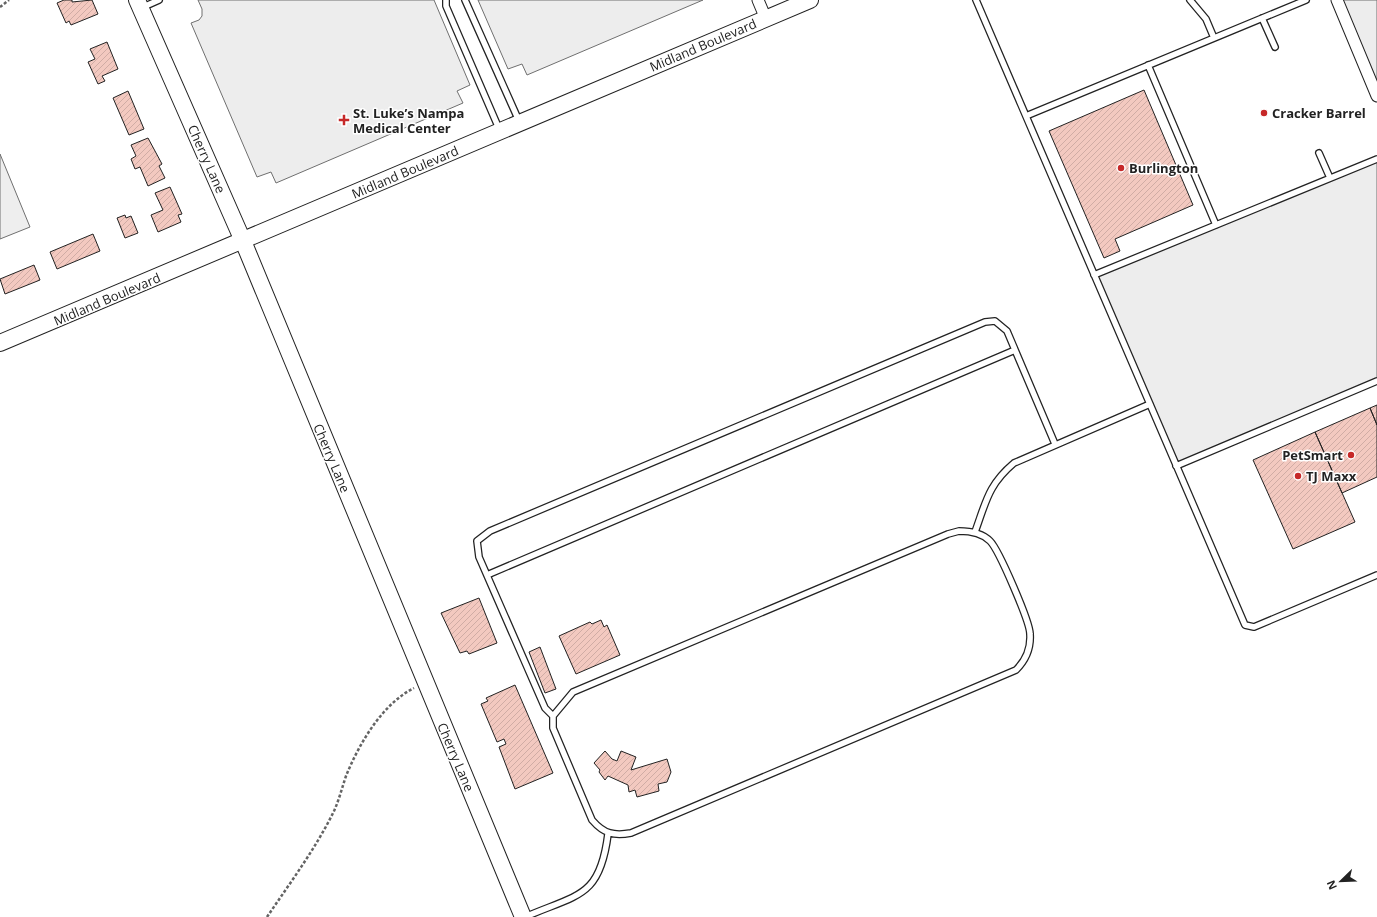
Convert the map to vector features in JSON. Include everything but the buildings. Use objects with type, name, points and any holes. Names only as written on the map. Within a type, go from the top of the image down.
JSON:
[{"type":"main road","name":"Midland Boulevard","points":[[0,344],[810,0]]},
{"type":"main road","name":"Cherry Lane","points":[[139,4],[242,242],[524,917]]},
{"type":"street","points":[[758,0],[766,19]]},
{"type":"street","points":[[1337,0],[1377,96]]},
{"type":"lane","points":[[139,4],[159,0]]},
{"type":"lane","points":[[446,0],[446,6],[500,132]]},
{"type":"lane","points":[[465,0],[520,124]]},
{"type":"lane","points":[[976,0],[1245,625],[1254,627],[1377,575]]},
{"type":"lane","points":[[1190,0],[1206,18],[1214,38]]},
{"type":"lane","points":[[1026,116],[1306,0]]},
{"type":"lane","points":[[1262,18],[1275,47]]},
{"type":"lane","points":[[1148,65],[1216,225]]},
{"type":"lane","points":[[1320,153],[1330,178]]},
{"type":"lane","points":[[1094,275],[1377,159]]},
{"type":"lane","points":[[553,716],[545,708],[479,557],[477,541],[490,531],[985,322],[996,321],[1007,331],[1055,444]]},
{"type":"lane","points":[[487,575],[1015,350]]},
{"type":"lane","points":[[1176,466],[1377,381]]},
{"type":"lane","points":[[975,532],[988,493],[1000,475],[1014,463],[1150,404]]},
{"type":"lane","points":[[959,531],[975,532],[990,540],[995,547],[1004,564],[1030,632],[1030,647],[1025,661],[1016,670],[632,832],[620,835],[608,834],[599,828],[592,820],[553,728],[553,716],[573,692],[583,687],[948,534],[959,531]]},
{"type":"lane","points":[[524,917],[573,897],[590,887],[599,873],[608,834]]},
{"type":"path","points":[[0,7],[9,0]]},
{"type":"path","points":[[267,917],[309,854],[334,811],[347,775],[366,737],[387,709],[405,692],[425,682]]},
{"type":"shaded area","points":[[198,0],[434,0],[470,85],[457,91],[463,103],[276,183],[271,172],[257,177],[191,23],[199,20],[202,16],[202,9]]},
{"type":"shaded area","points":[[478,0],[703,0],[527,75],[522,64],[508,69]]},
{"type":"shaded area","points":[[1337,0],[1377,0],[1377,95]]},
{"type":"shaded area","points":[[0,154],[30,227],[0,239]]},
{"type":"shaded area","points":[[1377,159],[1377,381],[1176,466],[1094,275]]},
{"type":"place","name":"Cracker Barrel","points":[[1264,113]]},
{"type":"place","name":"St. Luke’s Nampa Medical Center","points":[[344,120]]},
{"type":"place","name":"Burlington","points":[[1121,168]]},
{"type":"place","name":"PetSmart","points":[[1351,455]]},
{"type":"place","name":"TJ Maxx","points":[[1298,476]]}]
